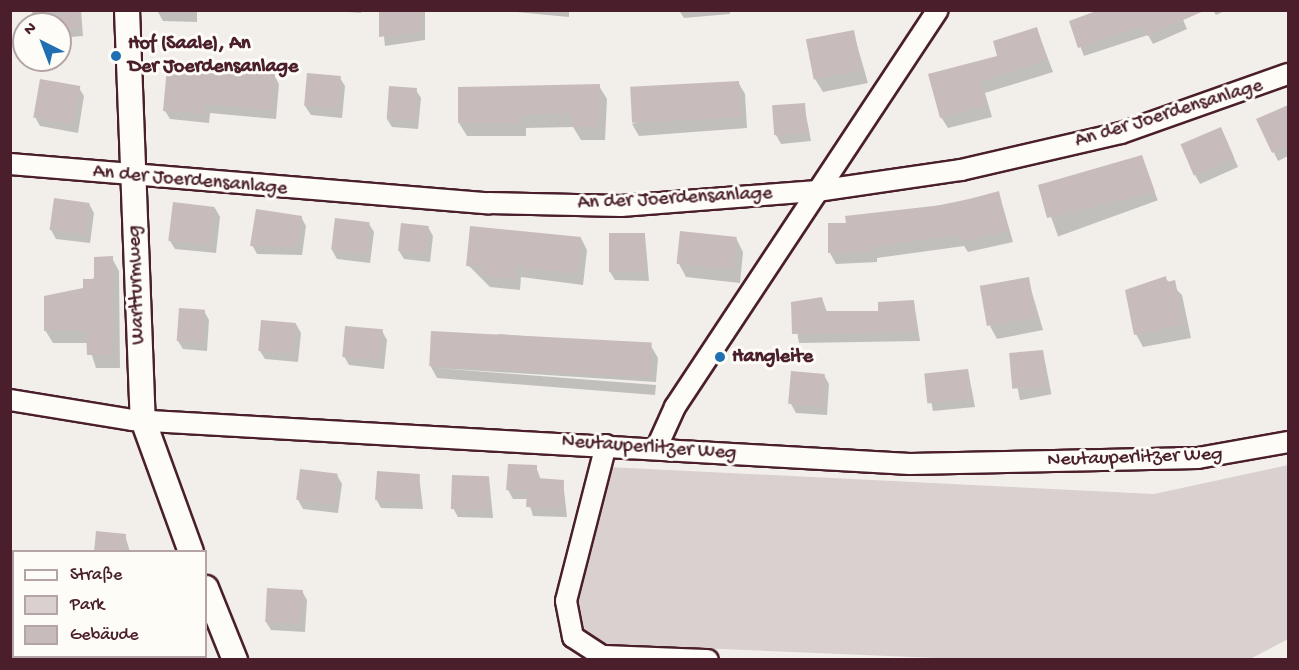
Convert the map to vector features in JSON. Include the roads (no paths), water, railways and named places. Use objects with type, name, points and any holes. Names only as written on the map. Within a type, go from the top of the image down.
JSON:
[{"type":"street","name":"Wartturmweg","points":[[127,10],[143,420],[190,550]]},
{"type":"street","points":[[656,449],[675,407],[938,10]]},
{"type":"street","name":"An der Joerdensanlage","points":[[10,164],[132,178],[489,203],[621,206],[817,191],[961,170],[1121,133],[1288,74]]},
{"type":"street","name":"Neutauperlitzer Weg","points":[[10,400],[143,420],[909,464],[1198,458],[1288,442]]},
{"type":"street","points":[[606,445],[566,601],[573,637],[602,656],[708,660]]},
{"type":"street","points":[[207,593],[214,627],[235,660]]},
{"type":"place","name":"Hof (Saale), An Der Joerdensanlage","points":[[116,56]]},
{"type":"place","name":"Hangleite","points":[[720,357]]}]
